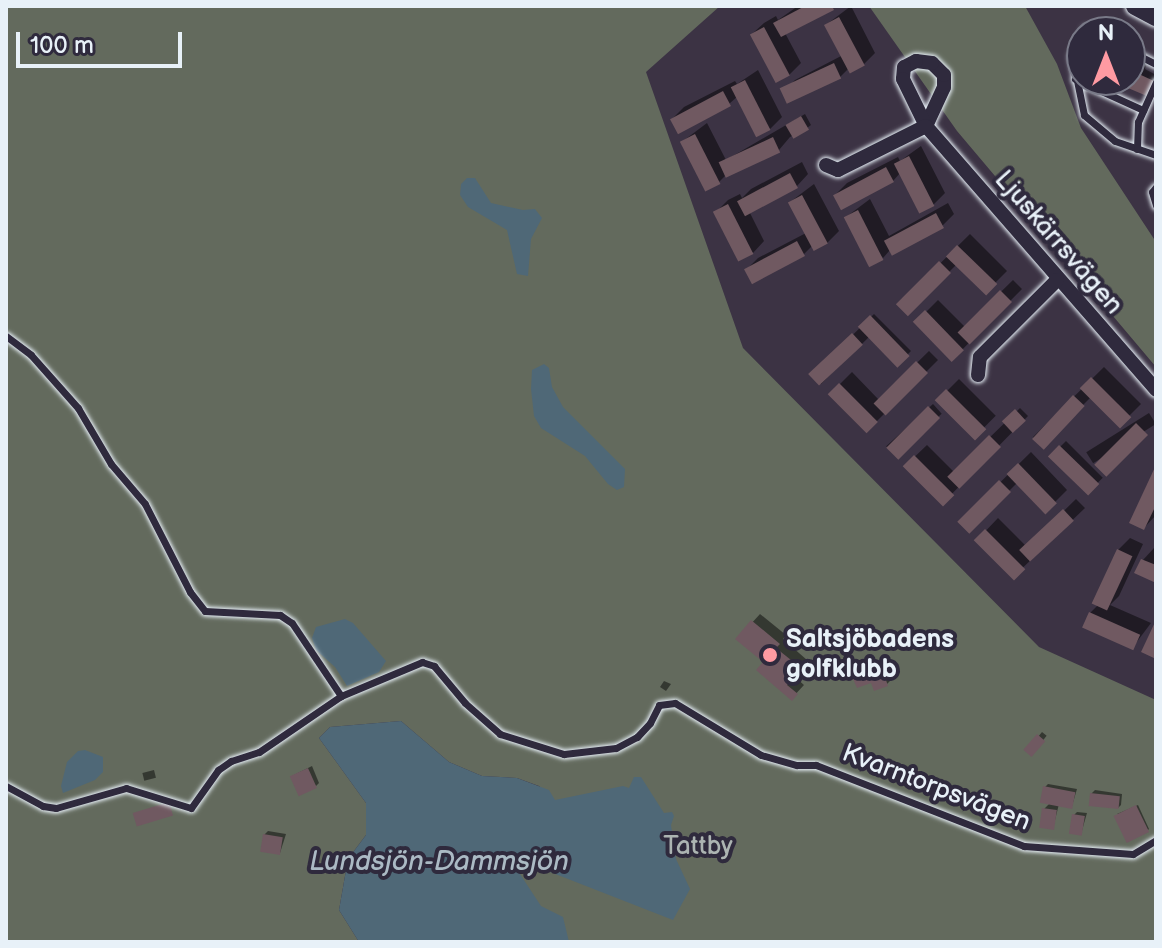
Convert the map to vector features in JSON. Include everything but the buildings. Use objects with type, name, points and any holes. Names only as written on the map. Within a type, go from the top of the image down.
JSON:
[{"type":"main road","points":[[1135,6],[1156,17]]},
{"type":"street","name":"Ljuskärrsvägen","points":[[826,165],[838,170],[926,126],[1156,390]]},
{"type":"street","points":[[978,375],[980,357],[1057,280]]},
{"type":"lane","points":[[1137,149],[1138,122],[1156,82]]},
{"type":"lane","points":[[1078,96],[1084,115],[1098,130],[1156,155]]},
{"type":"lane","points":[[1112,96],[1143,110]]},
{"type":"lane","points":[[1156,187],[1152,192],[1156,205]]},
{"type":"lane","points":[[6,336],[31,355],[78,408],[111,464],[145,504],[190,592],[205,611],[280,615],[292,623],[341,696]]},
{"type":"lane","name":"Kvarntorpsvägen","points":[[6,786],[43,806],[56,808],[126,788],[191,808],[218,770],[231,761],[259,752],[341,696],[422,662],[434,666],[465,703],[500,734],[564,754],[616,748],[637,737],[659,705],[675,703],[761,755],[797,765],[816,765],[1024,846],[1133,854],[1156,840]]},
{"type":"green space","name":"Tattby","points":[[6,6],[720,6],[646,72],[743,348],[1039,647],[1156,700],[1156,942],[426,942],[440,858],[613,789],[555,801],[539,786],[517,778],[482,776],[449,762],[401,721],[330,727],[319,738],[366,803],[366,835],[348,859],[339,910],[359,942],[6,942]]},
{"type":"green space","points":[[869,6],[1025,6],[1057,64],[1066,96],[1069,96],[1081,128],[1156,242],[1156,367],[957,131]]},
{"type":"water","points":[[467,178],[475,178],[491,203],[523,210],[535,209],[542,218],[531,239],[528,276],[517,274],[507,230],[468,207],[460,195],[461,184]]},
{"type":"water","points":[[544,364],[549,368],[552,387],[563,407],[625,469],[624,487],[617,490],[608,484],[585,456],[541,428],[534,416],[531,389],[532,370]]},
{"type":"water","points":[[345,619],[353,623],[386,661],[379,672],[347,686],[335,667],[316,650],[312,638],[316,627]]},
{"type":"water","name":"Lundsjön-Dammsjön","points":[[401,721],[449,762],[482,776],[517,778],[549,790],[555,800],[623,786],[629,788],[634,777],[641,777],[664,813],[672,812],[674,816],[671,825],[676,859],[690,889],[673,920],[522,861],[518,871],[541,906],[563,917],[569,942],[359,942],[339,910],[348,859],[366,835],[366,803],[319,738],[330,727]]},
{"type":"water","points":[[85,750],[103,757],[103,772],[95,780],[63,793],[61,786],[67,762],[78,751]]},
{"type":"place","name":"Saltsjöbadens golfklubb","points":[[770,655]]}]
